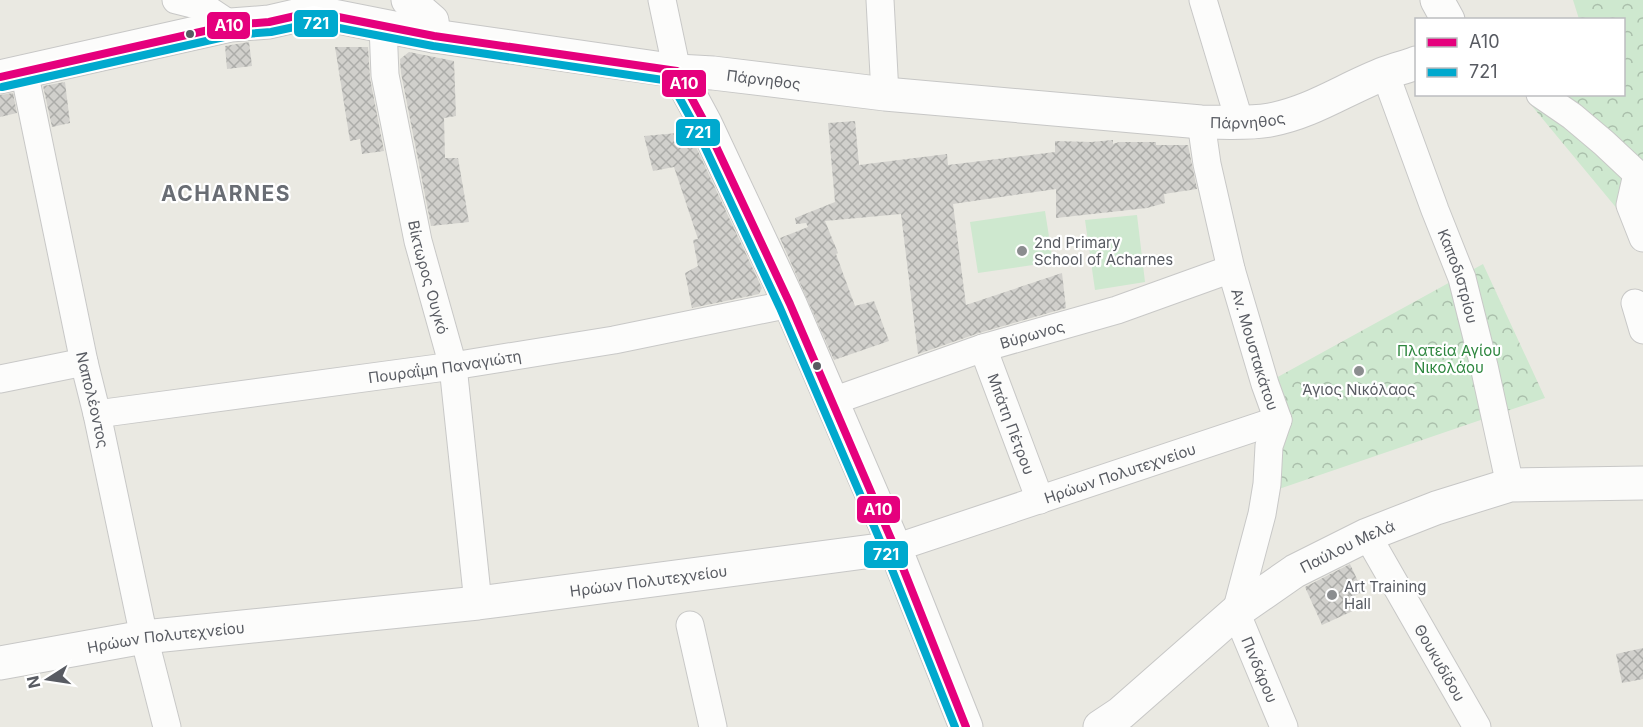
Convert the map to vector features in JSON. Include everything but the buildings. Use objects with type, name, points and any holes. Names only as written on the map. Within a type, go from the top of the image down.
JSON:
[{"type":"street","points":[[176,0],[204,7],[231,25]]},
{"type":"street","points":[[408,0],[432,21],[434,36]]},
{"type":"street","points":[[662,0],[676,71],[705,123],[833,401],[895,548],[966,727]]},
{"type":"street","points":[[880,0],[885,94]]},
{"type":"street","points":[[1203,0],[1240,123]]},
{"type":"street","points":[[1437,0],[1447,18]]},
{"type":"street","name":"Πάρνηθος","points":[[12,74],[231,25],[269,22],[313,12],[434,36],[676,71],[885,94],[1201,122],[1240,123],[1294,114],[1319,105],[1385,73],[1415,63]]},
{"type":"street","name":"Βίκτωρος Ουγκό","points":[[383,26],[385,75],[418,241],[453,366],[478,603]]},
{"type":"street","name":"Καποδιστρίου","points":[[1385,73],[1462,278],[1510,485]]},
{"type":"street","name":"Ναπολέοντος","points":[[12,74],[97,414],[144,636],[167,727]]},
{"type":"street","points":[[1543,96],[1572,116],[1637,174],[1636,201],[1643,238]]},
{"type":"street","name":"Αν. Μουστακάτου","points":[[1201,122],[1207,164],[1231,269],[1278,420],[1269,446],[1267,484],[1262,514],[1236,612]]},
{"type":"street","name":"Βύρωνος","points":[[833,401],[983,348],[1117,310],[1231,269]]},
{"type":"street","points":[[1635,303],[1643,330]]},
{"type":"street","name":"Πουραΐμη Παναγιώτη","points":[[97,414],[453,366],[614,340],[790,304]]},
{"type":"street","name":"Μπάτη Πέτρου","points":[[983,348],[1040,500]]},
{"type":"street","points":[[0,379],[84,362]]},
{"type":"street","name":"Ηρώων Πολυτεχνείου","points":[[0,663],[144,636],[478,603],[895,548],[1278,420]]},
{"type":"street","name":"Παύλου Μελά","points":[[1113,722],[1236,612],[1295,571],[1367,535],[1436,508],[1510,485],[1643,483]]},
{"type":"street","name":"Θουκυδίδου","points":[[1367,535],[1477,727]]},
{"type":"street","name":"Πινδάρου","points":[[1236,612],[1284,727]]},
{"type":"street","points":[[690,625],[713,727]]},
{"type":"green space","points":[[1573,0],[1643,0],[1643,222],[1633,228],[1527,100],[1535,96],[1625,96],[1625,18],[1579,18]]},
{"type":"green space","points":[[1045,211],[1053,262],[978,273],[970,222]]},
{"type":"green space","points":[[1137,215],[1145,282],[1095,290],[1085,220]]},
{"type":"green space","name":"Πλατεία Αγίου Νικολάου","points":[[1483,264],[1545,398],[1273,491],[1265,384]]},
{"type":"transit line","name":"Α10","points":[[0,77],[231,25],[269,22],[313,12],[434,36],[677,71],[705,123],[790,304],[895,548],[966,727]]},
{"type":"transit line","name":"721","points":[[2,87],[233,35],[271,32],[313,23],[433,46],[670,81],[696,128],[780,308],[885,552],[955,727]]},
{"type":"place","name":"2nd Primary School of Acharnes","points":[[1022,251]]},
{"type":"place","name":"Άγιος Νικόλαος","points":[[1359,371]]},
{"type":"place","name":"Art Training Hall","points":[[1332,595]]},
{"type":"district","name":"ACHARNES","points":[[226,193]]}]
